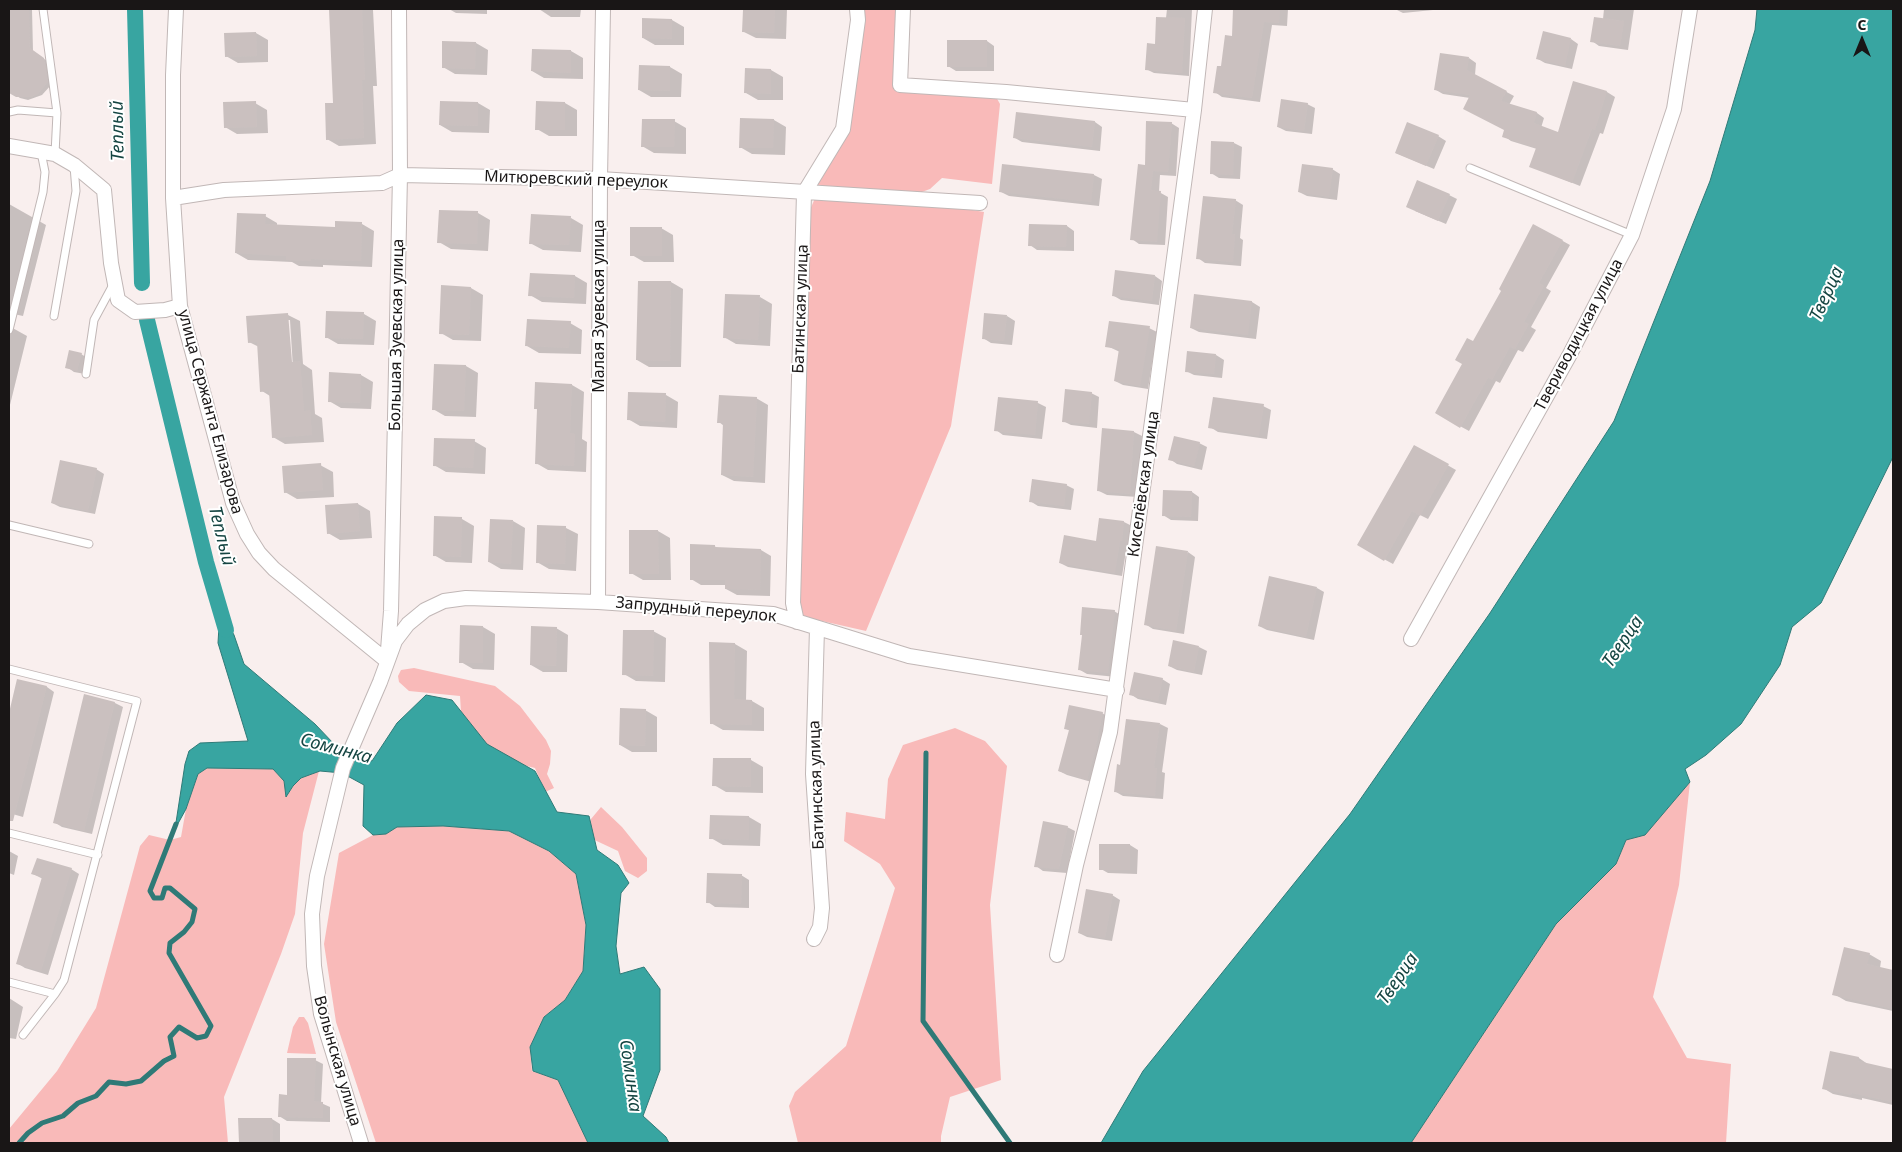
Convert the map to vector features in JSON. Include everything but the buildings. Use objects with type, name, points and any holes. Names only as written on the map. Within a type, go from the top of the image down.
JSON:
[{"type":"street","name":"улица Сержанта Елизарова","points":[[176,9],[173,75],[173,198],[180,306],[233,503],[247,534],[259,553],[274,570],[387,661]]},
{"type":"street","name":"Большая Зуевская улица","points":[[387,661],[391,611],[400,175],[399,9]]},
{"type":"street","name":"Малая Зуевская улица","points":[[598,602],[600,179],[603,9]]},
{"type":"street","name":"Батинская улица","points":[[797,622],[793,603],[804,193],[843,129],[858,20],[857,9]]},
{"type":"street","points":[[904,9],[900,85],[1006,92],[1194,110]]},
{"type":"street","name":"Киселёвская улица","points":[[1057,955],[1076,865],[1110,732],[1117,690],[1194,110],[1205,9]]},
{"type":"street","name":"Твериводицкая улица","points":[[1411,639],[1569,356],[1632,235],[1674,109],[1690,9]]},
{"type":"street","points":[[9,146],[55,154],[74,165],[104,190],[114,283],[118,300],[135,312],[165,310],[180,306]]},
{"type":"street","name":"Митюревский переулок","points":[[173,198],[224,190],[382,183],[400,175],[600,179],[980,203]]},
{"type":"street","name":"Запрудный переулок","points":[[387,661],[395,641],[408,624],[425,610],[444,601],[466,598],[598,602],[773,614],[909,656],[1117,690]]},
{"type":"street","name":"Батинская улица","points":[[814,940],[820,927],[822,908],[813,774],[817,628]]},
{"type":"street","name":"Волынская улица","points":[[361,1143],[320,1014],[312,940],[317,876],[343,768],[380,682],[387,661]]},
{"type":"lane","points":[[42,9],[57,113],[55,154]]},
{"type":"lane","points":[[9,112],[18,110],[57,113]]},
{"type":"lane","points":[[9,330],[43,192],[45,172],[41,151]]},
{"type":"lane","points":[[54,316],[76,190],[74,165]]},
{"type":"lane","points":[[1470,168],[1632,235]]},
{"type":"lane","points":[[86,374],[94,320],[114,283]]},
{"type":"lane","points":[[9,525],[90,544]]},
{"type":"lane","points":[[9,669],[137,700],[64,980],[23,1035]]},
{"type":"lane","points":[[9,833],[98,855]]},
{"type":"lane","points":[[9,982],[55,994]]},
{"type":"shaded area","points":[[862,9],[899,9],[896,87],[995,95],[1000,104],[992,184],[942,178],[930,189],[919,193],[846,191],[815,186],[848,131]]},
{"type":"shaded area","points":[[816,196],[932,203],[984,212],[951,426],[866,631],[800,616],[796,603],[809,212]]},
{"type":"shaded area","points":[[414,668],[495,686],[520,706],[546,740],[551,751],[547,774],[554,788],[545,792],[535,768],[511,762],[482,743],[461,712],[460,696],[409,691],[399,682],[398,676],[401,670]]},
{"type":"shaded area","points":[[955,728],[985,741],[1007,766],[990,905],[1001,1080],[950,1097],[941,1143],[798,1143],[789,1106],[795,1092],[846,1046],[895,888],[880,864],[844,841],[846,812],[885,819],[888,779],[903,745]]},
{"type":"shaded area","points":[[207,768],[273,769],[284,781],[287,796],[301,778],[319,771],[303,833],[295,914],[224,1097],[228,1143],[9,1143],[9,1129],[57,1071],[96,1008],[140,846],[149,835],[170,840],[181,837],[186,809],[198,774]]},
{"type":"shaded area","points":[[1690,782],[1679,885],[1653,997],[1687,1058],[1731,1064],[1726,1143],[1411,1143],[1556,924],[1616,864],[1626,840],[1645,834]]},
{"type":"shaded area","points":[[601,807],[622,827],[647,858],[647,871],[638,878],[625,871],[618,851],[586,836],[591,819]]},
{"type":"shaded area","points":[[443,826],[509,831],[549,851],[576,874],[586,925],[583,971],[565,1000],[544,1017],[530,1047],[532,1071],[558,1080],[588,1143],[376,1143],[336,1022],[324,944],[339,853],[373,835],[386,834],[397,827]]},
{"type":"shaded area","points":[[299,1017],[304,1017],[308,1023],[316,1054],[287,1053],[293,1027]]},
{"type":"water","name":"Тверца","points":[[1757,9],[1893,9],[1893,457],[1821,603],[1792,627],[1780,665],[1741,724],[1706,755],[1685,769],[1690,782],[1645,835],[1626,840],[1616,864],[1556,924],[1411,1143],[1101,1143],[1143,1071],[1350,814],[1490,613],[1614,421],[1710,181],[1755,30]]},
{"type":"water","points":[[220,609],[234,635],[244,664],[315,724],[334,744],[355,756],[372,761],[397,723],[426,695],[452,700],[487,744],[535,771],[557,812],[589,816],[597,850],[618,865],[629,883],[621,893],[616,946],[620,974],[644,967],[660,989],[660,1070],[643,1116],[666,1137],[669,1143],[588,1143],[558,1080],[533,1071],[530,1047],[544,1017],[565,1000],[583,971],[586,925],[576,874],[549,851],[509,831],[443,826],[397,827],[386,834],[373,835],[363,826],[364,785],[342,773],[320,771],[301,778],[286,797],[284,781],[273,769],[207,768],[198,774],[186,809],[175,829],[185,764],[189,751],[200,743],[248,741],[218,643]]},
{"type":"waterway","name":"Теплый","points":[[135,9],[142,283]]},
{"type":"waterway","name":"Теплый","points":[[147,320],[206,562],[226,630]]},
{"type":"waterway","points":[[926,753],[923,1021],[1010,1143]]},
{"type":"waterway","name":"Соминка","points":[[19,1143],[28,1133],[42,1123],[63,1116],[78,1103],[96,1096],[109,1082],[126,1084],[141,1081],[164,1061],[174,1056],[170,1037],[179,1027],[197,1038],[206,1036],[211,1026],[169,953],[170,943],[184,932],[192,922],[195,909],[170,888],[165,888],[162,898],[154,898],[150,891],[176,824]]}]
